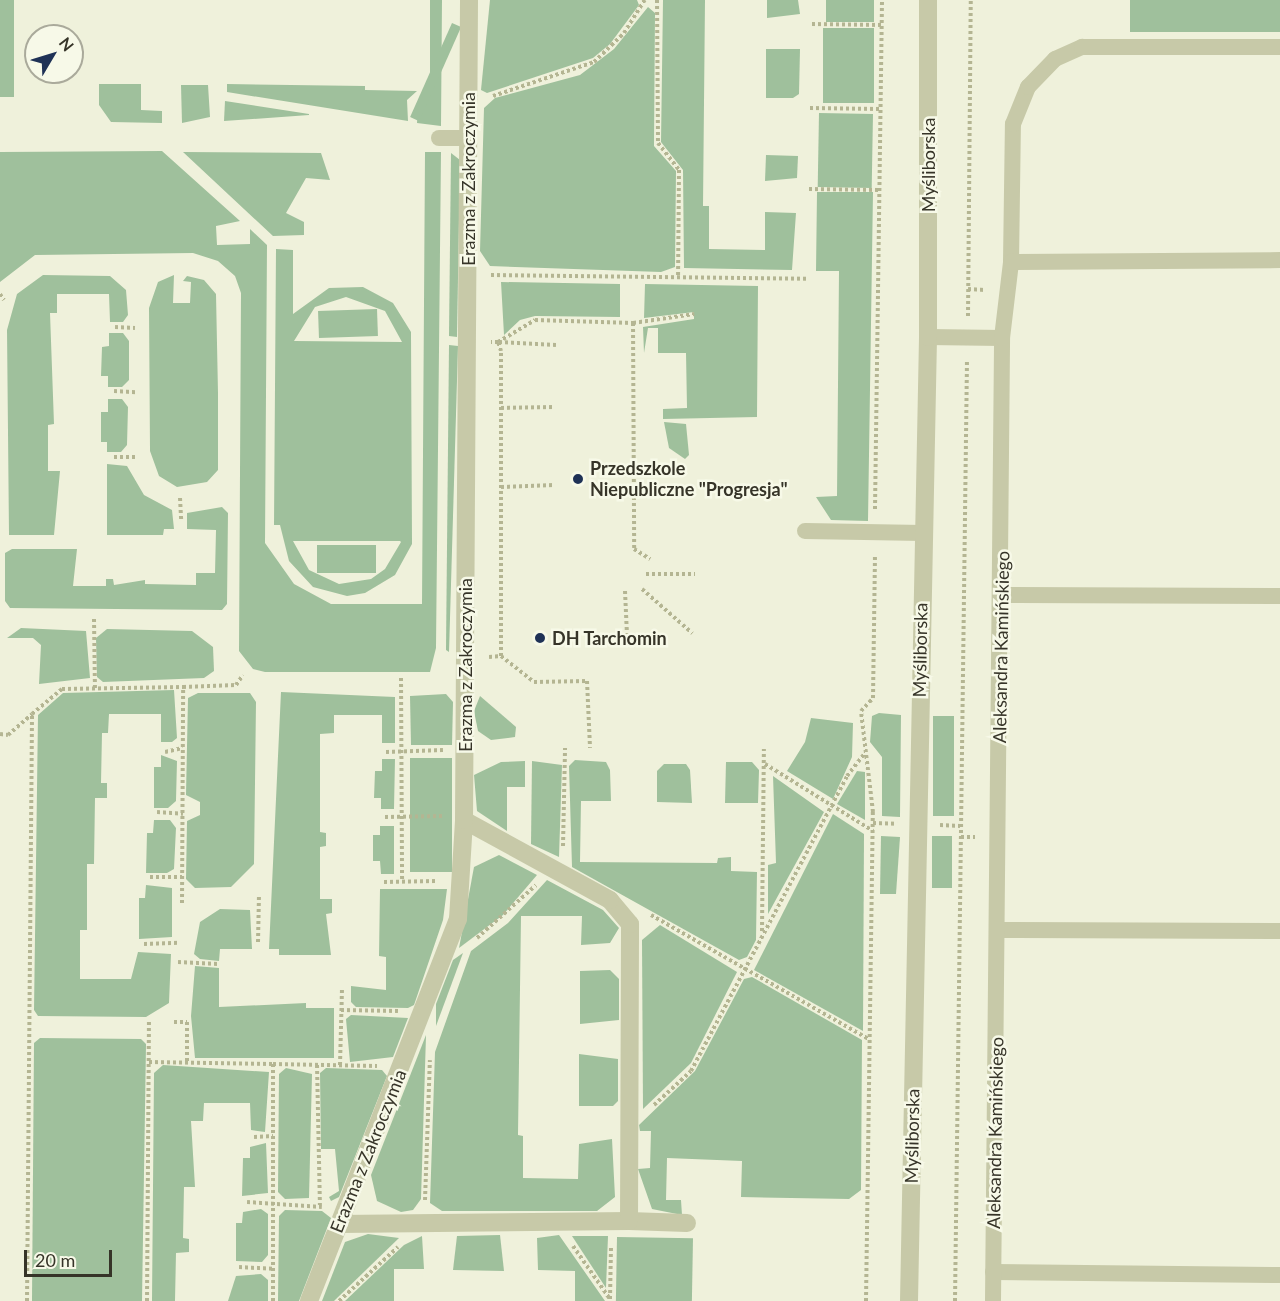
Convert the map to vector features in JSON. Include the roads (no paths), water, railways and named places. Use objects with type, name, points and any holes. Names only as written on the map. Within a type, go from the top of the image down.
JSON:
[{"type":"street","name":"Erazma z Zakroczymia","points":[[309,1301],[458,919],[464,820],[469,0]]},
{"type":"street","name":"Myśliborska","points":[[909,1301],[922,533],[928,337],[927,0]]},
{"type":"street","points":[[464,820],[610,900],[630,924],[628,1129],[620,1221]]},
{"type":"street","points":[[341,1218],[424,1222],[687,1223]]},
{"type":"lane","name":"Aleksandra Kamińskiego","points":[[993,1301],[1002,595],[1002,339],[1011,262],[1013,124],[1028,87],[1055,59],[1082,46],[1280,47]]},
{"type":"lane","points":[[439,138],[469,138]]},
{"type":"lane","points":[[1011,262],[1280,260]]},
{"type":"lane","points":[[928,337],[1002,339]]},
{"type":"lane","points":[[805,531],[922,533]]},
{"type":"lane","points":[[1002,595],[1280,596]]},
{"type":"lane","points":[[997,930],[1280,931]]},
{"type":"lane","points":[[993,1272],[1280,1275]]},
{"type":"place","name":"Przedszkole Niepubliczne \"Progresja\"","points":[[578,479]]},
{"type":"place","name":"DH Tarchomin","points":[[540,638]]}]
